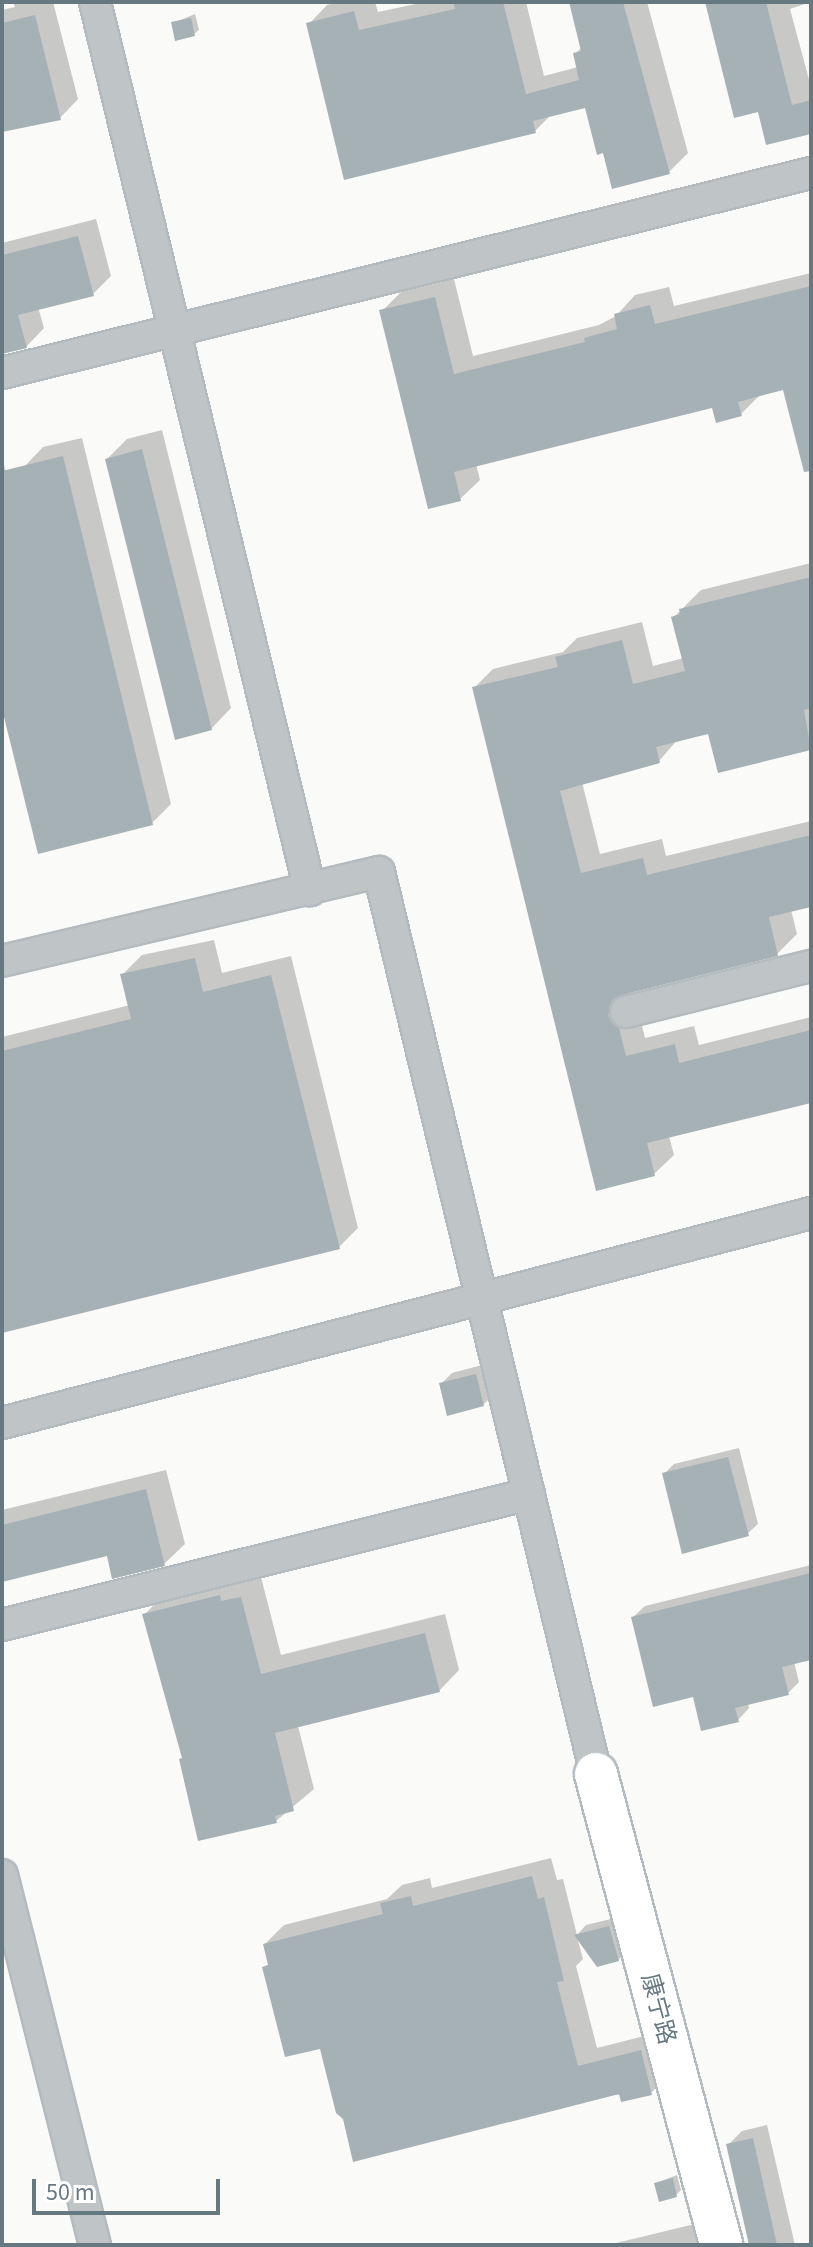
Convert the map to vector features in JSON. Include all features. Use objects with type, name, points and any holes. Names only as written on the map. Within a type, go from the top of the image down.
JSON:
[{"type":"street","points":[[95,2],[310,890]]},
{"type":"street","points":[[2,373],[811,173]]},
{"type":"street","points":[[2,961],[379,872],[596,1774]]},
{"type":"street","points":[[626,1012],[811,966]]},
{"type":"street","points":[[2,1423],[811,1213]]},
{"type":"street","points":[[2,1625],[529,1494]]},
{"type":"street","name":"康宁路","points":[[596,1774],[721,2245]]},
{"type":"street","points":[[2,1875],[95,2245]]},
{"type":"building","points":[[453,2],[503,2],[526,94],[579,80],[573,53],[581,51],[569,2],[623,2],[670,174],[612,189],[603,153],[597,155],[585,108],[533,121],[536,133],[344,180],[306,23],[354,11],[359,30],[455,9]]},
{"type":"building","points":[[705,2],[766,2],[792,105],[811,100],[811,134],[766,145],[758,112],[734,118]]},
{"type":"building","points":[[35,15],[61,120],[2,132],[2,23]]},
{"type":"building","points":[[191,18],[195,36],[175,41],[171,22]]},
{"type":"building","points":[[78,236],[94,296],[18,315],[27,348],[2,354],[2,255]]},
{"type":"building","points":[[811,286],[811,471],[804,472],[783,390],[738,402],[742,416],[716,423],[712,408],[454,472],[461,501],[428,509],[379,310],[435,297],[454,374],[585,342],[584,338],[617,329],[614,314],[650,305],[655,324]]},
{"type":"building","points":[[142,449],[212,730],[175,740],[105,459]]},
{"type":"building","points":[[63,456],[153,825],[38,854],[2,709],[2,471]]},
{"type":"building","points":[[811,577],[811,708],[804,710],[811,750],[718,773],[708,734],[656,747],[660,763],[560,791],[581,873],[643,858],[647,875],[811,835],[811,907],[769,917],[778,956],[622,995],[613,1000],[608,1016],[619,1028],[626,1056],[675,1044],[679,1063],[811,1030],[811,1103],[647,1143],[655,1176],[596,1191],[472,687],[558,667],[555,657],[622,640],[633,684],[685,671],[671,617],[680,614],[679,609]]},
{"type":"building","points":[[195,958],[203,992],[271,975],[340,1249],[2,1333],[2,1051],[131,1019],[120,974]]},
{"type":"building","points":[[476,1374],[484,1406],[447,1416],[439,1383]]},
{"type":"building","points":[[728,1457],[749,1536],[682,1554],[662,1473]]},
{"type":"building","points":[[146,1489],[165,1566],[112,1579],[107,1556],[2,1582],[2,1525]]},
{"type":"building","points":[[811,1573],[811,1660],[782,1667],[789,1695],[735,1708],[739,1722],[701,1731],[693,1697],[653,1707],[631,1617]]},
{"type":"building","points":[[220,1595],[221,1601],[241,1597],[261,1674],[425,1633],[440,1692],[275,1733],[294,1811],[275,1816],[277,1823],[198,1841],[179,1759],[182,1758],[142,1614]]},
{"type":"building","points":[[532,1876],[538,1899],[544,1897],[564,1981],[557,1982],[578,2066],[641,2050],[652,2095],[621,2102],[619,2094],[353,2162],[343,2119],[336,2113],[320,2049],[285,2057],[262,1967],[268,1965],[263,1944],[383,1914],[380,1903],[411,1896],[413,1906]]},
{"type":"building","points":[[609,1926],[619,1961],[597,1967],[574,1935]]},
{"type":"building","points":[[753,2138],[777,2245],[749,2245],[726,2144]]},
{"type":"building","points":[[673,2178],[677,2197],[659,2202],[654,2183]]}]
